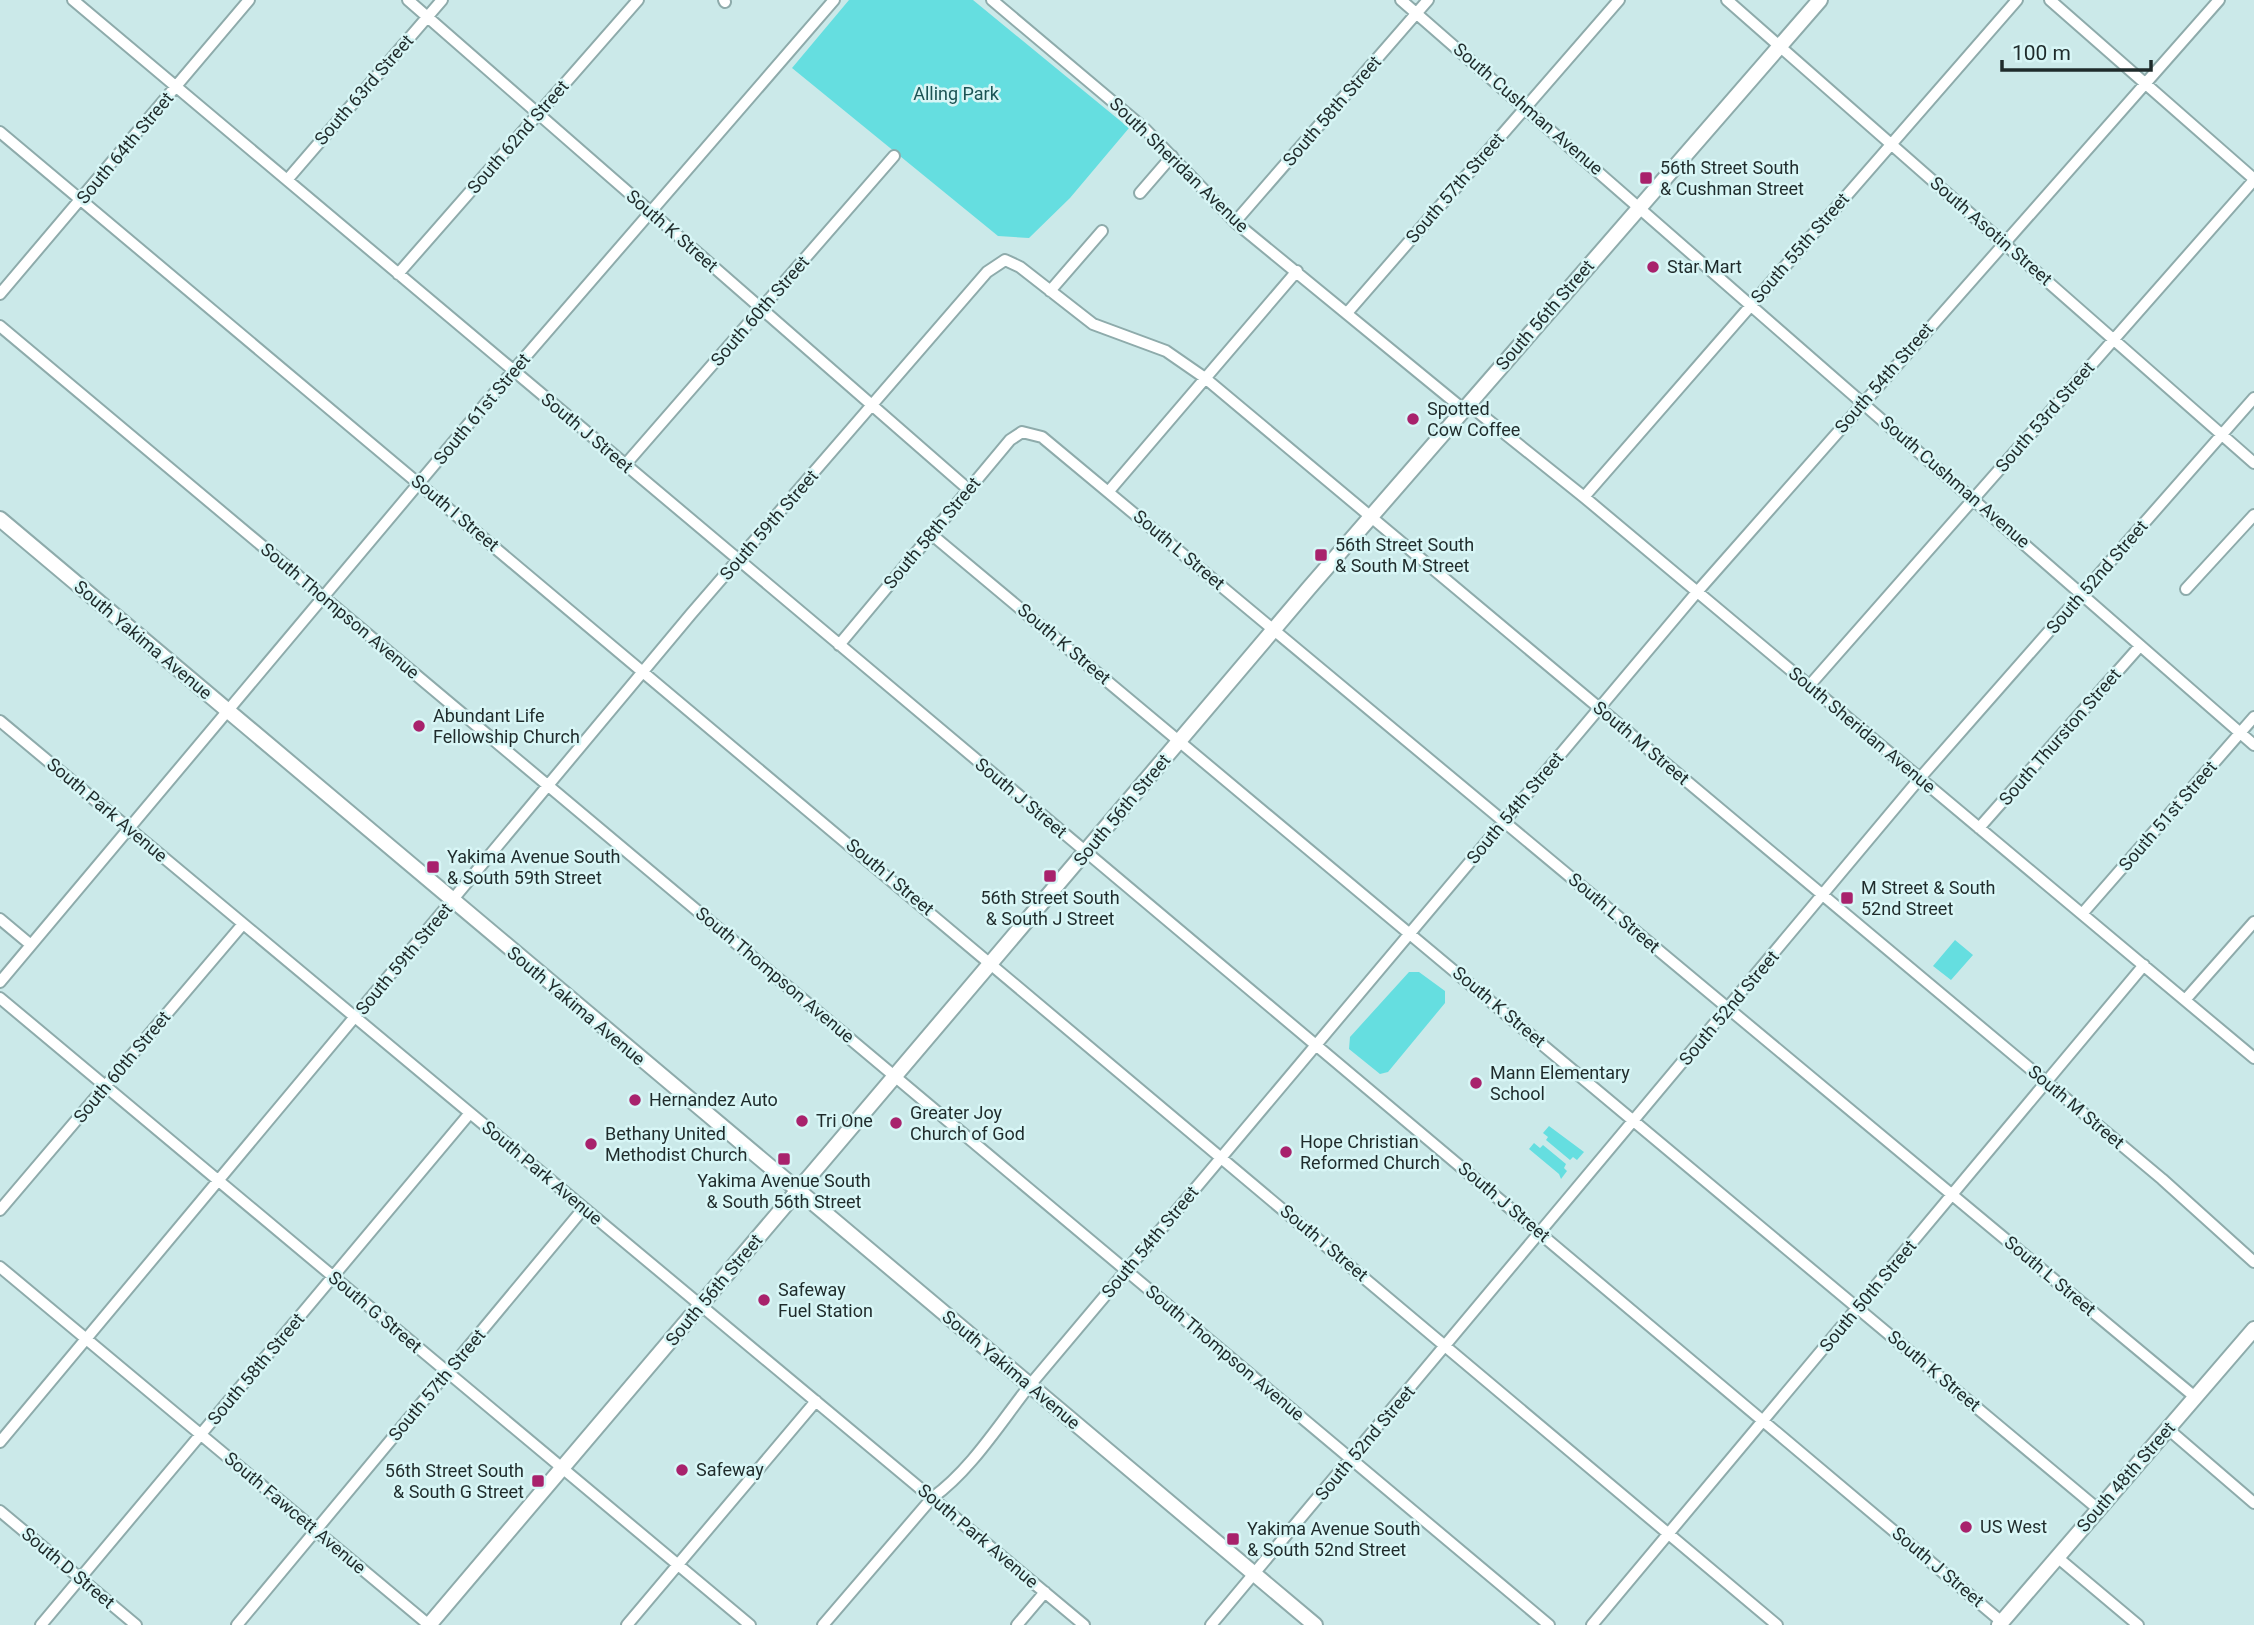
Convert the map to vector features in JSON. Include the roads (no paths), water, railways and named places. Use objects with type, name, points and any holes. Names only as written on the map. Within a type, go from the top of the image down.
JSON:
[{"type":"main road","name":"South 56th Street","points":[[429,1625],[993,964],[1370,516],[1820,0]]},
{"type":"main road","name":"South Yakima Avenue","points":[[0,519],[452,902],[1315,1625]]},
{"type":"main road","name":"South 48th Street","points":[[2001,1623],[2254,1329]]},
{"type":"street","name":"South J Street","points":[[73,0],[1318,1045],[2001,1623]]},
{"type":"street","name":"South 64th Street","points":[[0,294],[249,0]]},
{"type":"street","name":"South K Street","points":[[408,0],[968,489]]},
{"type":"street","name":"South 63rd Street","points":[[287,180],[442,0]]},
{"type":"street","name":"South 62nd Street","points":[[398,274],[638,0]]},
{"type":"street","name":"South 61st Street","points":[[0,982],[513,371],[834,0]]},
{"type":"street","name":"South Sheridan Avenue","points":[[992,0],[1172,156],[1201,190],[1235,222],[1465,407],[1584,497],[2254,1058]]},
{"type":"street","name":"South Cushman Avenue","points":[[1401,0],[2254,745]]},
{"type":"street","name":"South 58th Street","points":[[1235,222],[1428,0]]},
{"type":"street","name":"South 57th Street","points":[[1347,313],[1619,0]]},
{"type":"street","name":"South Asotin Street","points":[[1727,0],[2254,463]]},
{"type":"street","name":"South 55th Street","points":[[1584,497],[2017,0]]},
{"type":"street","points":[[2050,0],[2254,180]]},
{"type":"street","name":"South 54th Street","points":[[823,1625],[932,1498],[944,1489],[984,1443],[1126,1270],[1697,592],[2219,0]]},
{"type":"street","name":"South I Street","points":[[0,132],[645,671],[1777,1625]]},
{"type":"street","name":"South 60th Street","points":[[625,465],[894,156]]},
{"type":"street","points":[[1140,193],[1172,156]]},
{"type":"street","name":"South 53rd Street","points":[[1809,686],[2254,180]]},
{"type":"street","points":[[1050,291],[1102,231]]},
{"type":"street","name":"South M Street","points":[[1005,260],[1020,267],[1100,327],[1166,351],[1205,378],[2198,1210],[2254,1262]]},
{"type":"street","name":"South 59th Street","points":[[0,1442],[738,560],[987,272],[1005,260]]},
{"type":"street","points":[[1110,491],[1297,271]]},
{"type":"street","name":"South Thompson Avenue","points":[[0,326],[1549,1625]]},
{"type":"street","name":"South 52nd Street","points":[[1212,1625],[1920,778],[2254,398]]},
{"type":"street","name":"South 58th Street","points":[[839,645],[1010,440],[1022,432],[1032,432]]},
{"type":"street","name":"South L Street","points":[[1032,432],[1048,440],[1110,491],[2195,1397]]},
{"type":"street","points":[[2186,589],[2254,515]]},
{"type":"street","name":"South K Street","points":[[931,534],[2098,1509]]},
{"type":"street","name":"South Thurston Street","points":[[1979,828],[2140,646]]},
{"type":"street","name":"South 51st Street","points":[[2082,914],[2254,718]]},
{"type":"street","name":"South Park Avenue","points":[[0,722],[1084,1625]]},
{"type":"street","points":[[0,919],[31,945]]},
{"type":"street","points":[[2185,1000],[2254,922]]},
{"type":"street","name":"South 60th Street","points":[[0,1210],[243,924]]},
{"type":"street","name":"South 50th Street","points":[[1592,1625],[2144,965]]},
{"type":"street","name":"South G Street","points":[[0,998],[750,1625]]},
{"type":"street","name":"South 58th Street","points":[[41,1625],[470,1112]]},
{"type":"street","name":"South 57th Street","points":[[237,1625],[583,1209]]},
{"type":"street","name":"South Fawcett Avenue","points":[[0,1268],[429,1625]]},
{"type":"street","points":[[627,1625],[816,1401]]},
{"type":"street","points":[[2168,1429],[2254,1503]]},
{"type":"street","name":"South D Street","points":[[0,1510],[136,1625]]},
{"type":"street","points":[[2057,1557],[2138,1625]]},
{"type":"street","points":[[1017,1625],[1045,1592]]},
{"type":"place","name":"56th Street South & Cushman Street","points":[[1646,178]]},
{"type":"place","name":"Star Mart","points":[[1653,267]]},
{"type":"place","name":"Spotted Cow Coffee","points":[[1413,419]]},
{"type":"place","name":"56th Street South & South M Street","points":[[1321,555]]},
{"type":"place","name":"Abundant Life Fellowship Church","points":[[419,726]]},
{"type":"place","name":"Yakima Avenue South & South 59th Street","points":[[433,867]]},
{"type":"place","name":"56th Street South & South J Street","points":[[1050,876]]},
{"type":"place","name":"M Street & South 52nd Street","points":[[1847,898]]},
{"type":"place","name":"Mann Elementary School","points":[[1476,1083]]},
{"type":"place","name":"Hernandez Auto","points":[[635,1100]]},
{"type":"place","name":"Tri One","points":[[802,1121]]},
{"type":"place","name":"Greater Joy Church of God","points":[[896,1123]]},
{"type":"place","name":"Bethany United Methodist Church","points":[[591,1144]]},
{"type":"place","name":"Hope Christian Reformed Church","points":[[1286,1152]]},
{"type":"place","name":"Yakima Avenue South & South 56th Street","points":[[784,1159]]},
{"type":"place","name":"Safeway Fuel Station","points":[[764,1300]]},
{"type":"place","name":"Safeway","points":[[682,1470]]},
{"type":"place","name":"56th Street South & South G Street","points":[[538,1481]]},
{"type":"place","name":"US West","points":[[1966,1527]]},
{"type":"place","name":"Yakima Avenue South & South 52nd Street","points":[[1233,1539]]},
{"type":"park label","name":"Alling Park","points":[[956,94]]}]
